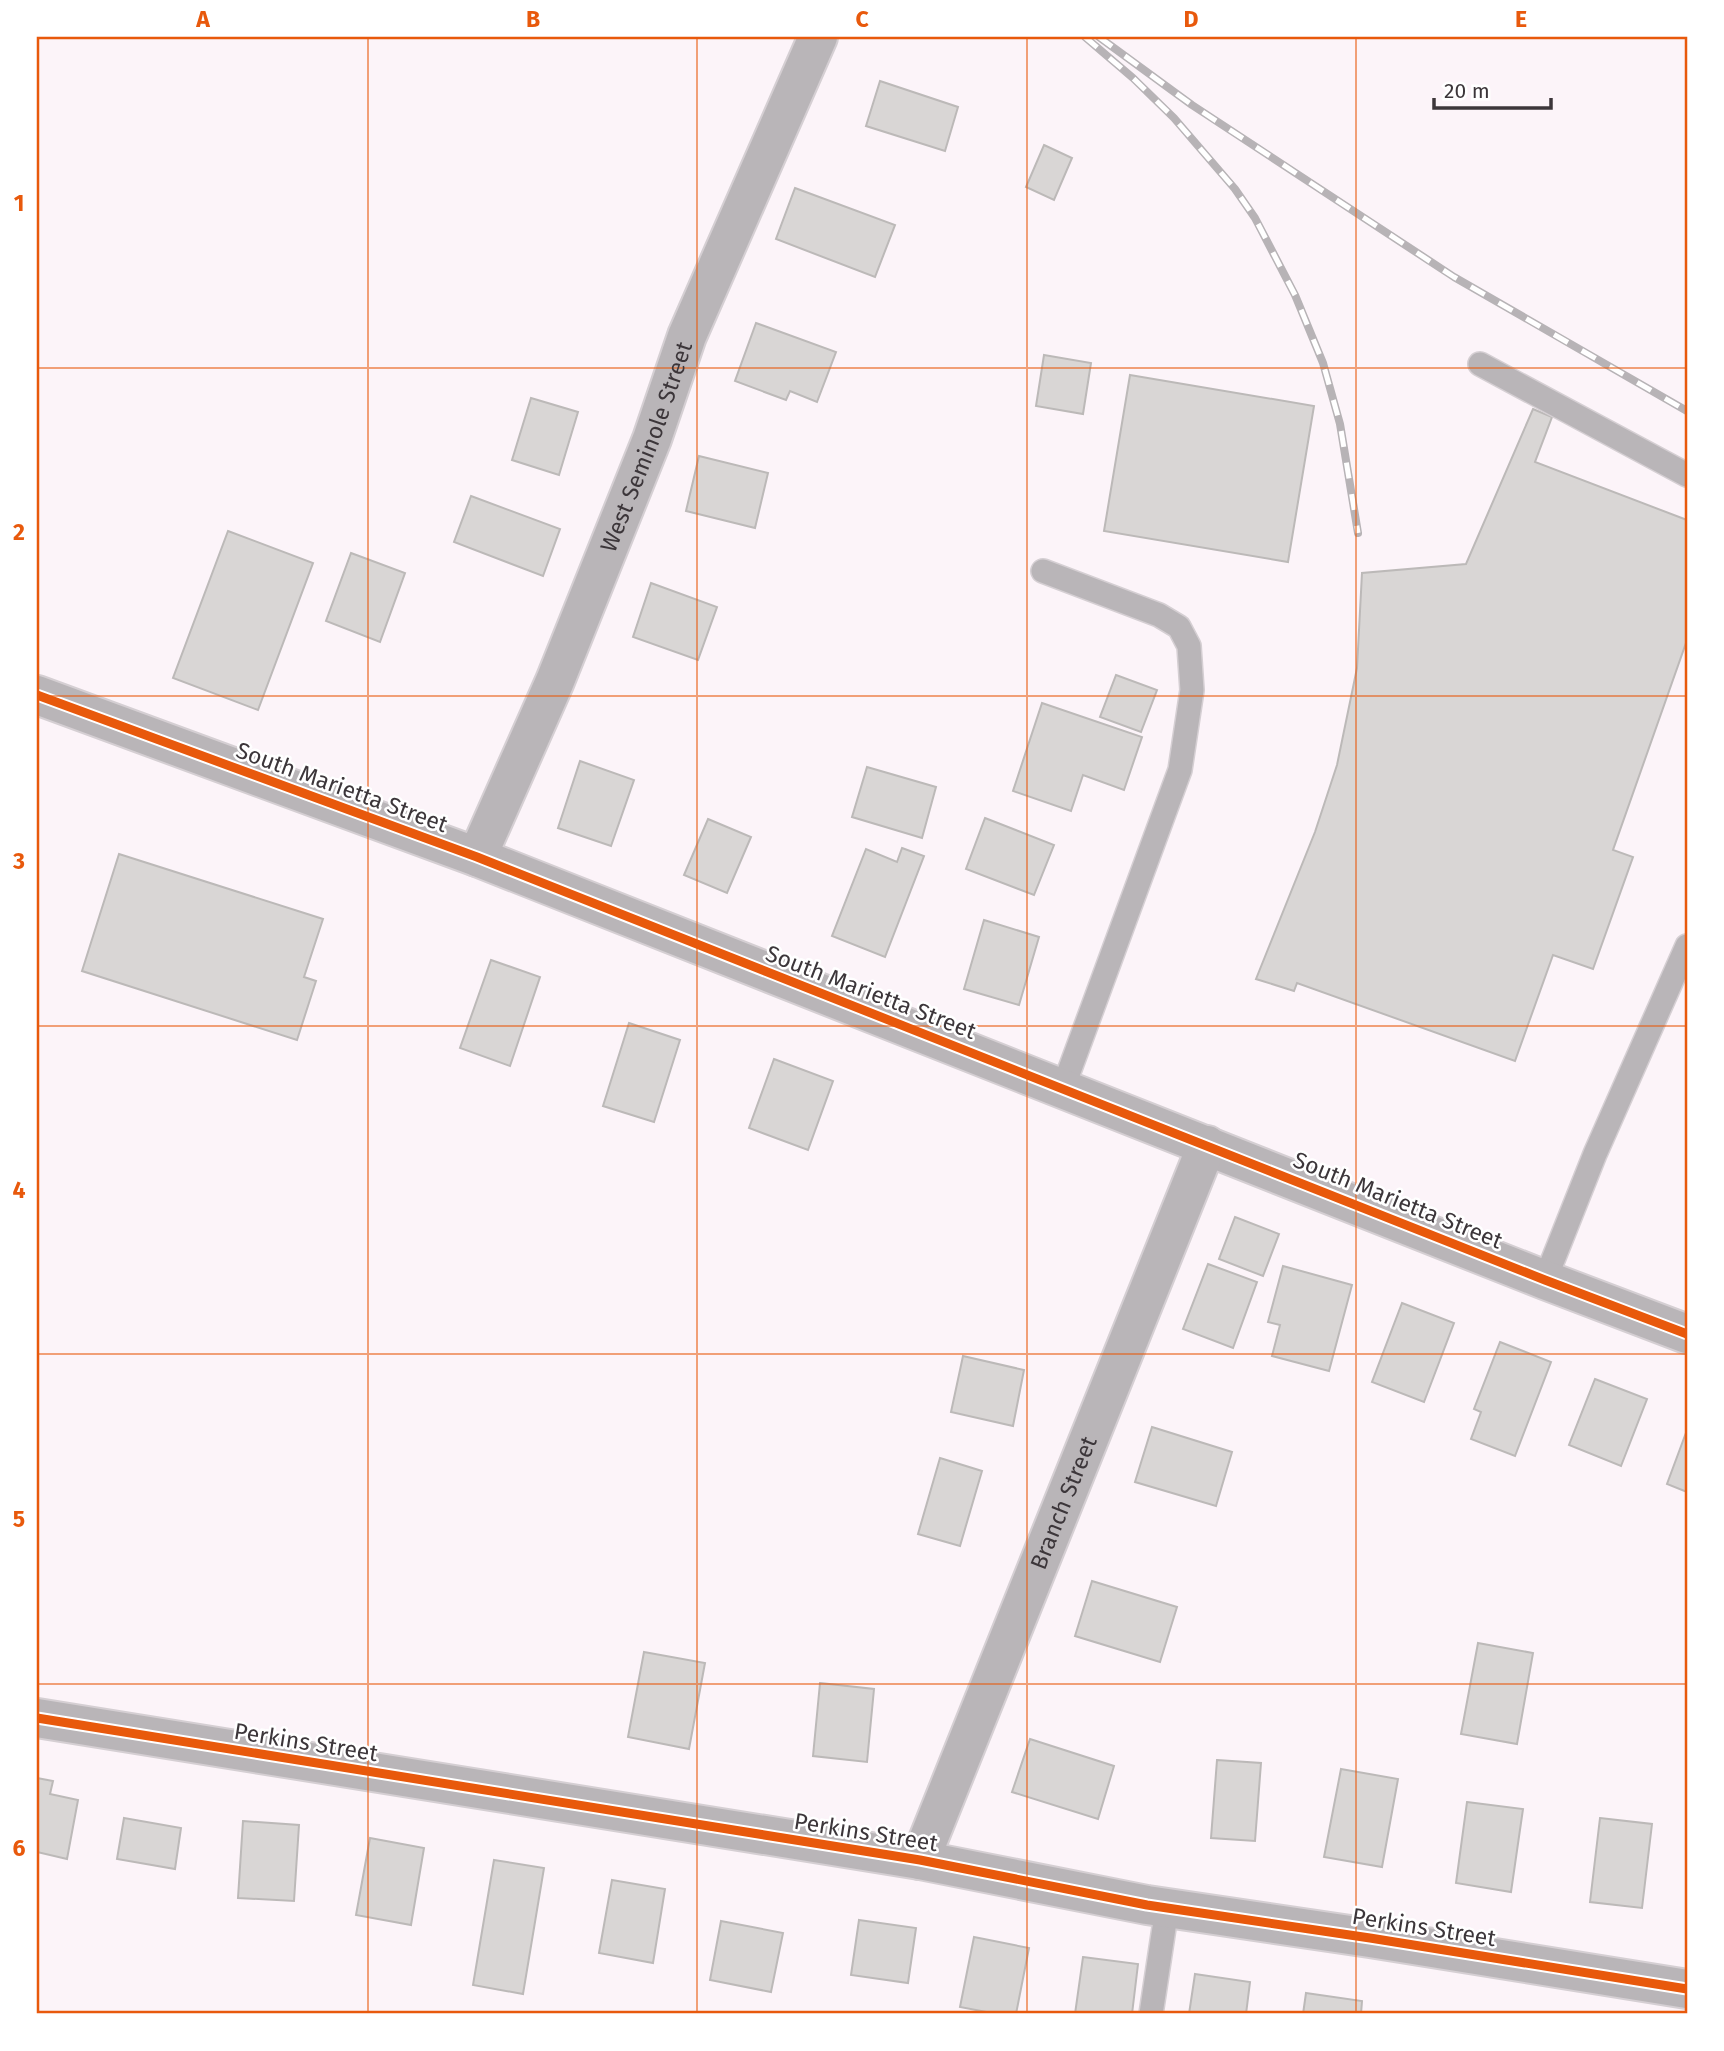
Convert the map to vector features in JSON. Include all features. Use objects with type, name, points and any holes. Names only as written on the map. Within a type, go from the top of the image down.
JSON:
[{"type":"street","name":"West Seminole Street","points":[[477,857],[555,681],[652,439],[687,336],[818,37]]},
{"type":"street","name":"South Marietta Street","points":[[37,695],[477,857],[1687,1334]]},
{"type":"street","name":"Branch Street","points":[[920,1860],[1207,1145]]},
{"type":"street","name":"Perkins Street","points":[[37,1718],[920,1860],[1167,1908],[1687,1989]]},
{"type":"lane","points":[[1480,364],[1687,475]]},
{"type":"lane","points":[[1043,571],[1159,615],[1179,626],[1189,646],[1192,690],[1180,770],[1063,1088]]},
{"type":"lane","points":[[1545,1280],[1595,1154],[1687,946]]},
{"type":"lane","points":[[1151,2014],[1167,1908]]},
{"type":"building","points":[[880,81],[958,107],[945,151],[866,126]]},
{"type":"building","points":[[1044,145],[1072,158],[1054,200],[1026,187]]},
{"type":"building","points":[[795,188],[895,225],[875,277],[776,239]]},
{"type":"building","points":[[756,323],[836,352],[817,402],[790,391],[786,400],[735,381]]},
{"type":"building","points":[[1044,355],[1091,363],[1083,414],[1036,406]]},
{"type":"building","points":[[1130,375],[1314,406],[1288,562],[1104,531]]},
{"type":"building","points":[[531,398],[578,412],[559,475],[512,460]]},
{"type":"building","points":[[1533,409],[1552,417],[1535,462],[1687,520],[1687,640],[1613,850],[1633,857],[1593,969],[1553,955],[1515,1061],[1297,983],[1294,991],[1256,979],[1315,832],[1337,765],[1357,668],[1362,573],[1466,564]]},
{"type":"building","points":[[699,456],[768,473],[755,528],[686,511]]},
{"type":"building","points":[[471,496],[560,529],[543,576],[454,542]]},
{"type":"building","points":[[228,531],[313,563],[258,710],[173,678]]},
{"type":"building","points":[[351,553],[405,573],[380,642],[326,621]]},
{"type":"building","points":[[651,583],[717,607],[698,660],[633,637]]},
{"type":"building","points":[[1116,675],[1157,690],[1141,732],[1100,717]]},
{"type":"building","points":[[1042,703],[1142,737],[1124,790],[1083,775],[1071,811],[1013,791]]},
{"type":"building","points":[[580,761],[634,780],[611,846],[558,828]]},
{"type":"building","points":[[867,767],[936,787],[922,838],[852,817]]},
{"type":"building","points":[[985,818],[1054,845],[1034,895],[966,869]]},
{"type":"building","points":[[708,819],[751,837],[727,893],[684,875]]},
{"type":"building","points":[[902,848],[924,856],[885,957],[832,936],[866,849],[897,862]]},
{"type":"building","points":[[119,854],[323,919],[304,977],[316,981],[297,1040],[82,971]]},
{"type":"building","points":[[984,920],[1039,937],[1019,1005],[964,989]]},
{"type":"building","points":[[491,960],[540,977],[510,1066],[460,1048]]},
{"type":"building","points":[[629,1023],[680,1040],[654,1122],[603,1106]]},
{"type":"building","points":[[774,1059],[833,1081],[808,1150],[749,1128]]},
{"type":"building","points":[[1235,1217],[1279,1234],[1263,1276],[1219,1259]]},
{"type":"building","points":[[1208,1264],[1257,1282],[1233,1348],[1183,1329]]},
{"type":"building","points":[[1283,1266],[1352,1285],[1329,1371],[1272,1356],[1280,1325],[1268,1322]]},
{"type":"building","points":[[1402,1303],[1454,1323],[1424,1402],[1372,1382]]},
{"type":"building","points":[[1500,1342],[1551,1362],[1515,1456],[1471,1439],[1481,1412],[1474,1409]]},
{"type":"building","points":[[963,1356],[1024,1370],[1013,1426],[951,1412]]},
{"type":"building","points":[[1595,1379],[1647,1399],[1621,1466],[1569,1445]]},
{"type":"building","points":[[1152,1427],[1232,1452],[1216,1506],[1135,1482]]},
{"type":"building","points":[[1687,1430],[1687,1492],[1667,1484]]},
{"type":"building","points":[[940,1458],[982,1471],[960,1546],[918,1534]]},
{"type":"building","points":[[1092,1581],[1177,1607],[1160,1662],[1075,1636]]},
{"type":"building","points":[[1478,1643],[1533,1653],[1517,1744],[1461,1734]]},
{"type":"building","points":[[644,1652],[705,1663],[689,1749],[628,1737]]},
{"type":"building","points":[[820,1683],[874,1689],[867,1762],[813,1756]]},
{"type":"building","points":[[1030,1739],[1114,1766],[1098,1819],[1012,1792]]},
{"type":"building","points":[[1217,1760],[1261,1763],[1255,1841],[1211,1838]]},
{"type":"building","points":[[1341,1769],[1398,1779],[1382,1867],[1324,1857]]},
{"type":"building","points":[[37,1778],[53,1781],[50,1794],[78,1800],[67,1859],[37,1852]]},
{"type":"building","points":[[1467,1802],[1523,1809],[1511,1892],[1456,1883]]},
{"type":"building","points":[[124,1818],[181,1828],[175,1869],[117,1859]]},
{"type":"building","points":[[1600,1818],[1652,1824],[1642,1908],[1590,1902]]},
{"type":"building","points":[[243,1821],[299,1825],[294,1901],[238,1898]]},
{"type":"building","points":[[370,1838],[424,1848],[411,1925],[356,1915]]},
{"type":"building","points":[[494,1860],[544,1868],[523,1994],[473,1985]]},
{"type":"building","points":[[612,1880],[665,1889],[653,1963],[599,1953]]},
{"type":"building","points":[[859,1920],[916,1928],[908,1983],[851,1975]]},
{"type":"building","points":[[721,1921],[783,1933],[771,1992],[710,1980]]},
{"type":"building","points":[[974,1937],[1029,1948],[1016,2014],[997,2014],[960,2007]]},
{"type":"building","points":[[1083,1957],[1138,1964],[1132,2014],[1075,2014]]},
{"type":"building","points":[[1195,1974],[1250,1982],[1246,2014],[1189,2014]]},
{"type":"building","points":[[1306,1993],[1362,2001],[1361,2014],[1303,2014]]},
{"type":"railway","points":[[1085,37],[1174,118],[1235,189],[1255,218],[1295,295],[1323,363],[1340,424],[1358,533]]},
{"type":"railway","points":[[1099,37],[1192,105],[1454,277],[1687,411]]},
{"type":"cycle path","points":[[37,695],[477,857],[1687,1334]]},
{"type":"cycle path","points":[[37,1718],[920,1860],[1147,1905],[1687,1989]]}]
